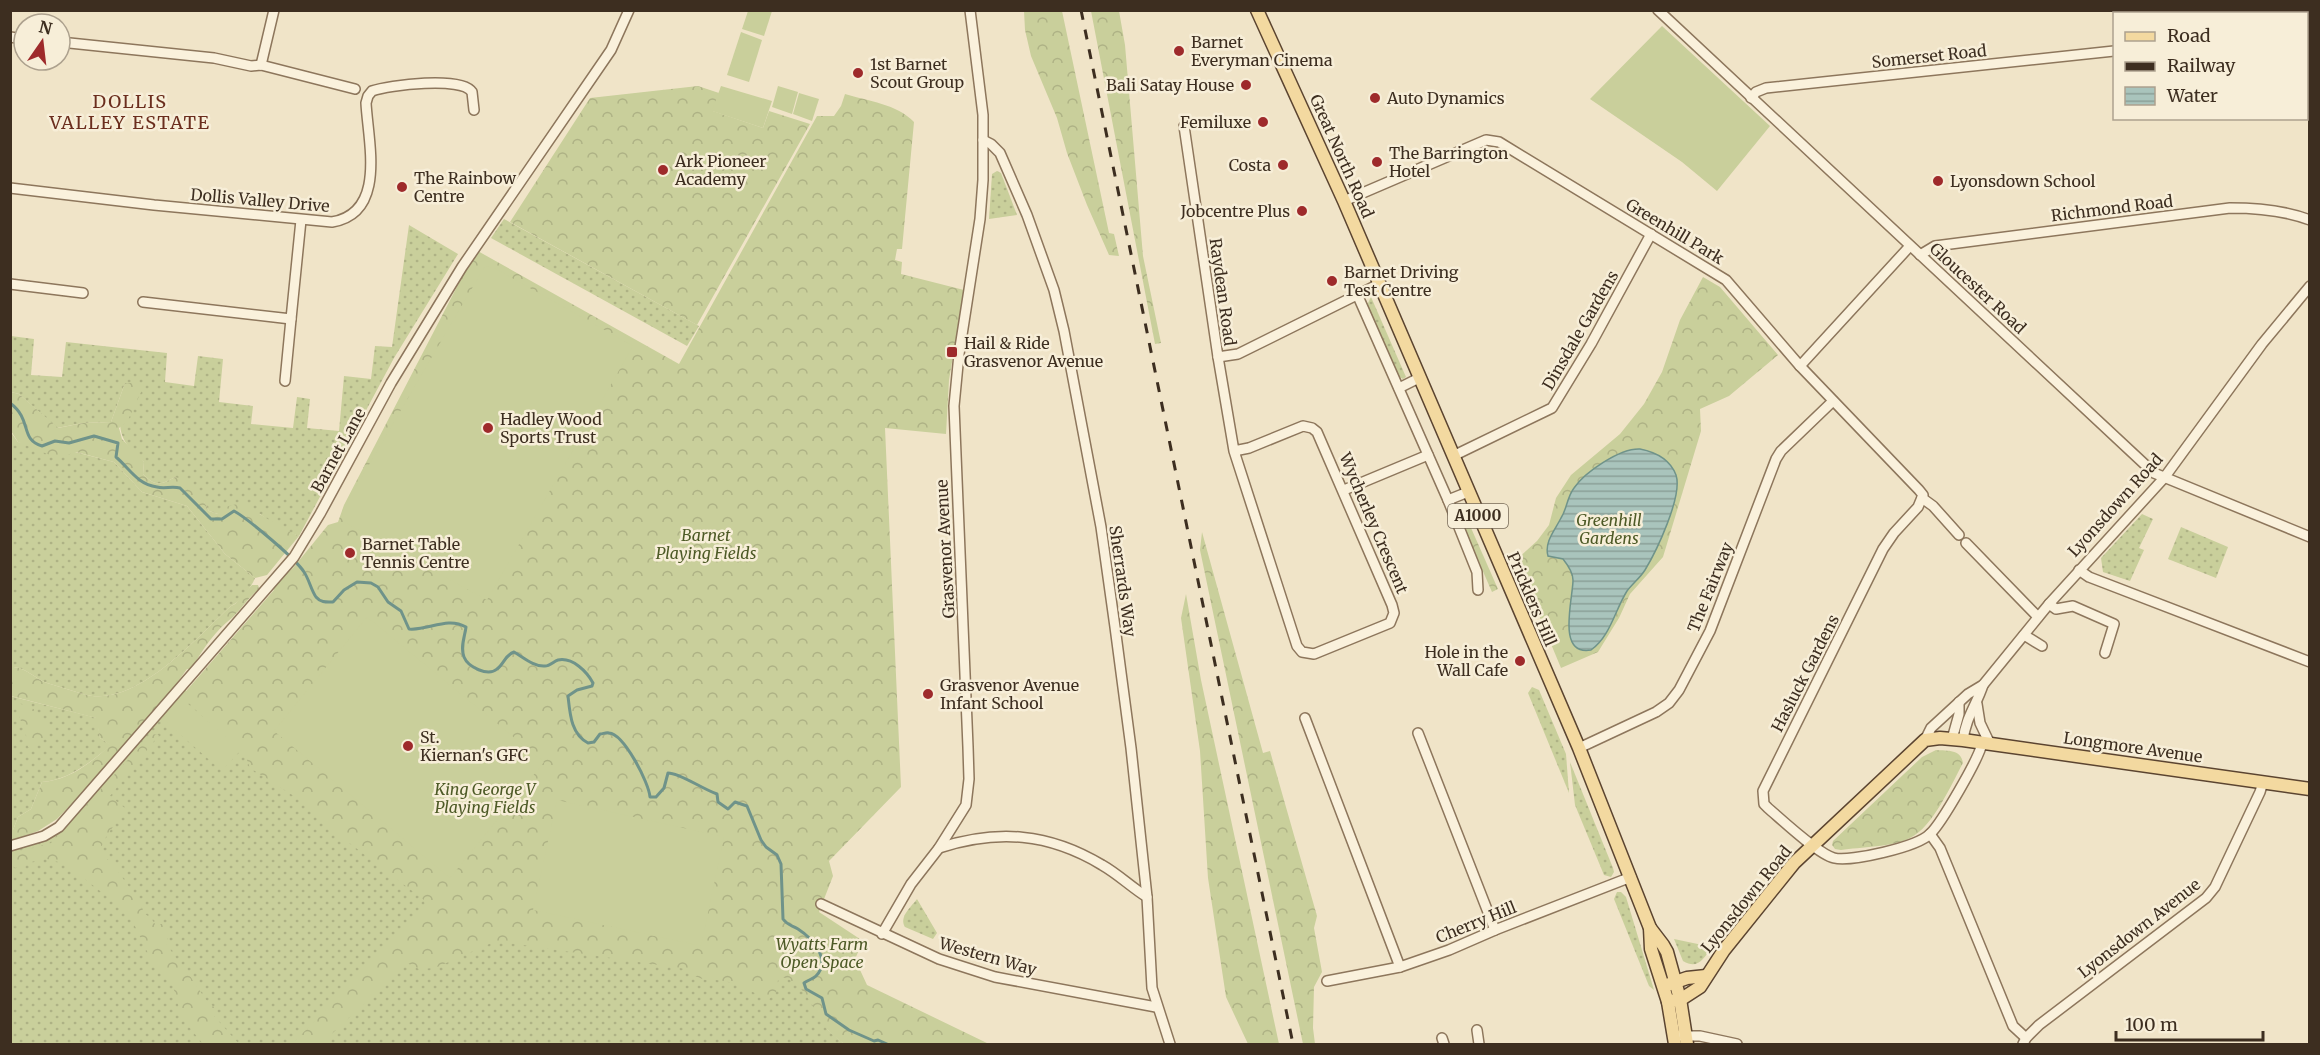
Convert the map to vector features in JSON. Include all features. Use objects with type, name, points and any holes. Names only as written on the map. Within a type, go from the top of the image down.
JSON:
[{"type":"main road","name":"Great North Road","points":[[1260,12],[1379,284]]},
{"type":"main road","name":"Pricklers Hill","points":[[1379,284],[1579,748],[1650,928],[1651,949],[1669,985]]},
{"type":"main road","points":[[1925,740],[1941,738],[1958,740]]},
{"type":"main road","name":"Lyonsdown Road","points":[[1674,1000],[1700,987],[1706,976],[1794,862],[1925,740]]},
{"type":"main road","name":"Longmore Avenue","points":[[1958,740],[2310,789]]},
{"type":"main road","name":"Lyonsdown Road","points":[[1669,985],[1693,976],[1706,976]]},
{"type":"main road","name":"A1000","points":[[1669,985],[1681,1040]]},
{"type":"street","points":[[261,65],[274,10]]},
{"type":"street","name":"Barnet Lane","points":[[10,846],[44,836],[59,827],[294,557],[391,383],[462,267],[611,50],[629,10]]},
{"type":"street","name":"Grasvenor Avenue","points":[[882,934],[911,884],[939,848],[968,800],[954,406],[958,354],[980,219],[983,140],[970,10]]},
{"type":"street","name":"Gloucester Road","points":[[1658,10],[2154,473],[2310,537]]},
{"type":"street","points":[[72,43],[214,58],[251,66],[261,65],[355,89]]},
{"type":"street","name":"Somerset Road","points":[[1751,98],[1766,88],[2113,51]]},
{"type":"street","name":"Dollis Valley Drive","points":[[10,188],[301,220],[340,221],[355,214],[365,200],[370,182],[366,103],[370,93],[379,89],[422,82],[465,86],[472,92],[474,110]]},
{"type":"street","name":"Raydean Road","points":[[1184,126],[1218,357],[1238,354],[1379,284]]},
{"type":"street","name":"Greenhill Park","points":[[1344,201],[1492,139],[1651,234],[1726,280],[1800,366],[1919,490],[1920,503],[1933,506],[2038,617]]},
{"type":"street","name":"Sherrards Way","points":[[983,140],[1000,153],[1027,214],[1054,290],[1064,331],[1101,527],[1131,748],[1146,897],[1152,988],[1156,1007],[1170,1044]]},
{"type":"street","name":"Richmond Road","points":[[1920,255],[1935,246],[2230,208],[2274,210],[2310,220]]},
{"type":"street","points":[[285,381],[301,220]]},
{"type":"street","name":"Dinsdale Gardens","points":[[1453,456],[1552,408],[1591,344],[1651,234]]},
{"type":"street","points":[[1800,366],[1910,246]]},
{"type":"street","points":[[10,284],[83,293]]},
{"type":"street","name":"Lyonsdown Road","points":[[1925,740],[1931,728],[1959,702],[1983,685],[2049,604],[2164,478],[2262,344],[2310,286]]},
{"type":"street","points":[[1357,294],[1448,500],[1477,572],[1478,590]]},
{"type":"street","points":[[143,302],[291,319]]},
{"type":"street","points":[[1218,357],[1234,451]]},
{"type":"street","points":[[1399,388],[1419,378]]},
{"type":"street","name":"The Fairway","points":[[1579,748],[1656,712],[1679,690],[1710,631],[1776,459],[1781,451],[1833,400]]},
{"type":"street","name":"Wycherley Crescent","points":[[1300,427],[1309,427],[1320,436],[1392,604],[1394,617],[1386,626],[1314,654],[1302,652],[1295,642],[1234,451],[1249,448],[1300,427]]},
{"type":"street","points":[[1344,490],[1428,455]]},
{"type":"street","points":[[1448,500],[1468,492]]},
{"type":"street","name":"Hasluck Gardens","points":[[1812,844],[1764,804],[1763,791],[1883,549],[1920,503]]},
{"type":"street","points":[[2079,570],[2089,578],[2310,662]]},
{"type":"street","points":[[2049,604],[2056,609],[2073,606],[2114,624],[2105,653]]},
{"type":"street","points":[[2024,635],[2042,646]]},
{"type":"street","name":"Lyonsdown Road","points":[[1958,740],[1969,714],[1977,704],[1983,685]]},
{"type":"street","points":[[1958,740],[1959,702]]},
{"type":"street","points":[[1977,704],[1986,744]]},
{"type":"street","points":[[1305,718],[1400,967]]},
{"type":"street","points":[[1418,733],[1496,930]]},
{"type":"street","name":"Lyonsdown Road","points":[[1812,844],[1823,853],[1835,858],[1902,849],[1916,843],[1930,834],[1986,744]]},
{"type":"street","name":"Lyonsdown Avenue","points":[[2024,1041],[2039,1025],[2206,898],[2215,887],[2263,782]]},
{"type":"street","points":[[1930,834],[1940,848],[2013,1026],[2024,1041]]},
{"type":"street","points":[[939,848],[993,836],[1024,836],[1046,841],[1073,850],[1103,865],[1146,897]]},
{"type":"street","name":"Cherry Hill","points":[[1328,981],[1400,967],[1449,950],[1631,877]]},
{"type":"street","name":"Western Way","points":[[820,904],[939,959],[995,977],[1156,1007]]},
{"type":"street","points":[[1477,1030],[1479,1044]]},
{"type":"street","points":[[1681,1040],[1700,1036],[1737,1044]]},
{"type":"green space","points":[[748,11],[772,11],[764,36],[742,29]]},
{"type":"green space","points":[[1024,11],[1062,11],[1109,233],[1114,234],[1119,256],[1109,255],[1087,205],[1067,153],[1057,118],[1031,56],[1025,30]]},
{"type":"green space","points":[[1091,11],[1119,11],[1125,45],[1143,256],[1161,343],[1155,344]]},
{"type":"green space","points":[[1662,26],[1770,126],[1717,191],[1682,162],[1590,99]]},
{"type":"green space","points":[[741,32],[762,40],[749,82],[727,75]]},
{"type":"green space","name":"Ark Pioneer Academy","points":[[698,86],[719,93],[713,111],[763,128],[769,111],[810,124],[697,325],[510,222],[590,98]]},
{"type":"green space","points":[[721,86],[772,101],[763,128],[712,111]]},
{"type":"green space","points":[[778,86],[798,92],[792,114],[772,107]]},
{"type":"green space","points":[[799,93],[819,99],[812,121],[793,114]]},
{"type":"green space","name":"Barnet Playing Fields","points":[[845,94],[891,107],[914,122],[902,249],[897,249],[895,260],[902,262],[901,274],[964,290],[949,380],[946,434],[885,428],[901,787],[829,861],[833,876],[819,912],[863,941],[855,959],[867,985],[989,1044],[844,1044],[826,1028],[802,990],[788,979],[780,977],[776,993],[769,999],[727,982],[705,980],[686,969],[496,941],[435,968],[419,969],[407,963],[321,1044],[292,1044],[421,913],[425,905],[424,900],[331,829],[297,798],[250,768],[244,752],[186,699],[164,724],[160,721],[274,590],[272,587],[283,574],[293,568],[328,525],[338,522],[344,505],[476,250],[679,364],[817,116],[834,116]]},
{"type":"green space","points":[[997,171],[1001,173],[1017,215],[989,219],[992,174]]},
{"type":"green space","points":[[504,219],[699,326],[687,346],[491,238]]},
{"type":"green space","points":[[409,225],[458,254],[394,358],[299,536],[278,528],[260,514],[218,514],[209,511],[204,502],[175,477],[158,483],[147,478],[143,474],[144,462],[126,444],[120,427],[125,383],[111,422],[83,423],[57,428],[19,394],[11,392],[11,336],[34,339],[31,375],[62,377],[66,342],[167,353],[165,382],[194,386],[198,356],[223,359],[219,402],[253,406],[251,424],[293,428],[297,397],[310,399],[307,428],[339,431],[344,376],[371,379],[375,346],[392,347]]},
{"type":"green space","name":"Hadley Wood Sports Trust","points":[[485,266],[496,269],[633,346],[487,600],[344,522],[342,511]]},
{"type":"green space","name":"Greenhill Gardens","points":[[1703,277],[1720,287],[1778,355],[1729,396],[1700,409],[1701,431],[1663,557],[1630,594],[1619,618],[1598,652],[1561,668],[1516,560],[1537,541],[1549,525],[1556,498],[1571,475],[1620,434],[1644,404],[1662,372],[1680,320]]},
{"type":"green space","points":[[1371,297],[1406,377],[1403,379],[1398,376],[1367,305]]},
{"type":"green space","points":[[125,383],[135,383],[142,390],[127,422],[119,428],[122,439],[144,462],[143,474],[147,478],[155,483],[166,482],[175,477],[183,479],[197,489],[209,511],[218,514],[221,508],[241,503],[299,536],[267,575],[255,578],[225,554],[187,506],[142,492],[114,462],[76,452],[57,458],[18,442],[11,431],[11,392],[19,394],[58,428],[83,423],[111,422]]},
{"type":"green space","points":[[10,431],[18,442],[75,452],[114,462],[142,492],[187,506],[225,554],[255,578],[251,586],[183,652],[143,682],[123,692],[103,696],[83,694],[47,683],[26,671],[11,667]]},
{"type":"green space","points":[[1460,503],[1498,589],[1492,592],[1456,510],[1456,506]]},
{"type":"green space","points":[[2142,514],[2153,519],[2139,548],[2144,550],[2130,581],[2103,572],[2101,558]]},
{"type":"green space","points":[[2181,527],[2228,547],[2216,578],[2168,559]]},
{"type":"green space","points":[[1202,532],[1263,753],[1270,751],[1317,916],[1314,928],[1322,972],[1314,987],[1315,1044],[1303,1044],[1200,550]]},
{"type":"green space","points":[[252,585],[258,585],[259,589],[215,634],[192,669],[187,669],[90,785],[57,819],[38,831],[11,841],[11,830],[18,817],[31,809],[42,782],[52,781],[79,770],[110,745],[100,738],[96,718],[11,696],[11,667],[26,671],[47,683],[83,694],[103,696],[123,692],[143,682],[183,652]]},
{"type":"green space","points":[[1186,594],[1201,680],[1279,1044],[1248,1044],[1226,997],[1208,878],[1200,751],[1181,618]]},
{"type":"green space","name":"St. Kiernan's GFC","points":[[367,617],[544,762],[450,878],[274,731]]},
{"type":"green space","points":[[1532,687],[1539,690],[1566,754],[1569,793],[1528,693]]},
{"type":"green space","points":[[185,690],[446,914],[793,969],[828,1030],[844,1044],[11,1044],[11,850],[50,838],[151,721]]},
{"type":"green space","points":[[10,696],[97,718],[100,738],[111,745],[70,774],[42,782],[31,809],[18,817],[13,830],[10,830]]},
{"type":"green space","points":[[186,702],[241,750],[222,771],[167,723]]},
{"type":"green space","points":[[18,703],[36,711],[46,723],[49,737],[38,740],[35,747],[28,747]]},
{"type":"green space","points":[[152,734],[159,735],[110,796],[126,809],[107,835],[99,852],[112,863],[145,914],[155,924],[163,924],[169,934],[166,943],[181,966],[179,972],[186,970],[206,1000],[215,1008],[214,1016],[239,1044],[203,1044],[182,1018],[172,983],[154,966],[133,922],[119,906],[66,864],[43,858],[15,868],[11,864],[11,854],[51,843]]},
{"type":"green space","points":[[1936,750],[1957,753],[1963,763],[1941,805],[1918,833],[1895,843],[1835,849],[1832,845],[1833,841],[1922,757]]},
{"type":"green space","points":[[1570,762],[1613,868],[1614,872],[1611,877],[1604,875],[1575,805]]},
{"type":"green space","points":[[557,800],[724,837],[701,946],[533,910]]},
{"type":"green space","points":[[1617,892],[1621,892],[1626,897],[1654,990],[1649,986],[1614,899]]},
{"type":"green space","points":[[917,899],[937,933],[933,939],[905,927],[903,920],[906,913]]},
{"type":"green space","points":[[1674,939],[1712,947],[1700,962],[1688,963],[1683,961]]},
{"type":"water","points":[[1640,449],[1661,457],[1673,469],[1677,484],[1672,510],[1650,562],[1627,591],[1603,638],[1591,650],[1580,649],[1573,644],[1570,635],[1572,574],[1563,559],[1548,556],[1549,541],[1579,482],[1594,468],[1613,457],[1623,452]]},
{"type":"waterway","points":[[10,403],[17,409],[28,434],[35,443],[42,446],[55,441],[69,443],[94,436],[118,443],[116,457],[144,483],[160,488],[180,488],[211,519],[222,519],[234,511],[292,558],[306,575],[316,597],[324,602],[333,602],[344,590],[357,582],[371,583],[378,587],[388,602],[401,611],[409,629],[445,623],[466,627],[464,657],[479,670],[493,671],[514,652],[541,666],[564,660],[579,666],[593,683],[592,686],[577,690],[568,696],[572,723],[582,739],[588,743],[594,742],[600,734],[615,735],[635,760],[650,797],[656,797],[664,788],[668,773],[717,794],[718,802],[728,809],[735,802],[747,806],[761,840],[777,855],[781,864],[783,919],[809,938],[821,956],[820,970],[815,977],[804,983],[806,989],[822,998],[826,1014],[849,1030],[887,1044]]},
{"type":"railway","points":[[1081,10],[1293,1044]]},
{"type":"place","name":"Barnet Everyman Cinema","points":[[1179,51]]},
{"type":"place","name":"1st Barnet Scout Group","points":[[858,73]]},
{"type":"place","name":"Bali Satay House","points":[[1246,85]]},
{"type":"place","name":"Auto Dynamics","points":[[1375,98]]},
{"type":"place","name":"Femiluxe","points":[[1263,122]]},
{"type":"place","name":"The Barrington Hotel","points":[[1377,162]]},
{"type":"place","name":"Costa","points":[[1283,165]]},
{"type":"place","name":"Ark Pioneer Academy","points":[[663,170]]},
{"type":"place","name":"Lyonsdown School","points":[[1938,181]]},
{"type":"place","name":"The Rainbow Centre","points":[[402,187]]},
{"type":"place","name":"Jobcentre Plus","points":[[1302,211]]},
{"type":"place","name":"Barnet Driving Test Centre","points":[[1332,281]]},
{"type":"place","name":"Hail & Ride Grasvenor Avenue","points":[[952,352]]},
{"type":"place","name":"Hadley Wood Sports Trust","points":[[488,428]]},
{"type":"place","name":"Barnet Table Tennis Centre","points":[[350,553]]},
{"type":"place","name":"Hole in the Wall Cafe","points":[[1520,661]]},
{"type":"place","name":"Grasvenor Avenue Infant School","points":[[928,694]]},
{"type":"place","name":"St. Kiernan's GFC","points":[[408,746]]},
{"type":"district","name":"DOLLIS VALLEY ESTATE","points":[[130,112]]},
{"type":"park label","name":"King George V Playing Fields","points":[[485,798]]},
{"type":"park label","name":"Wyatts Farm Open Space","points":[[822,953]]}]
